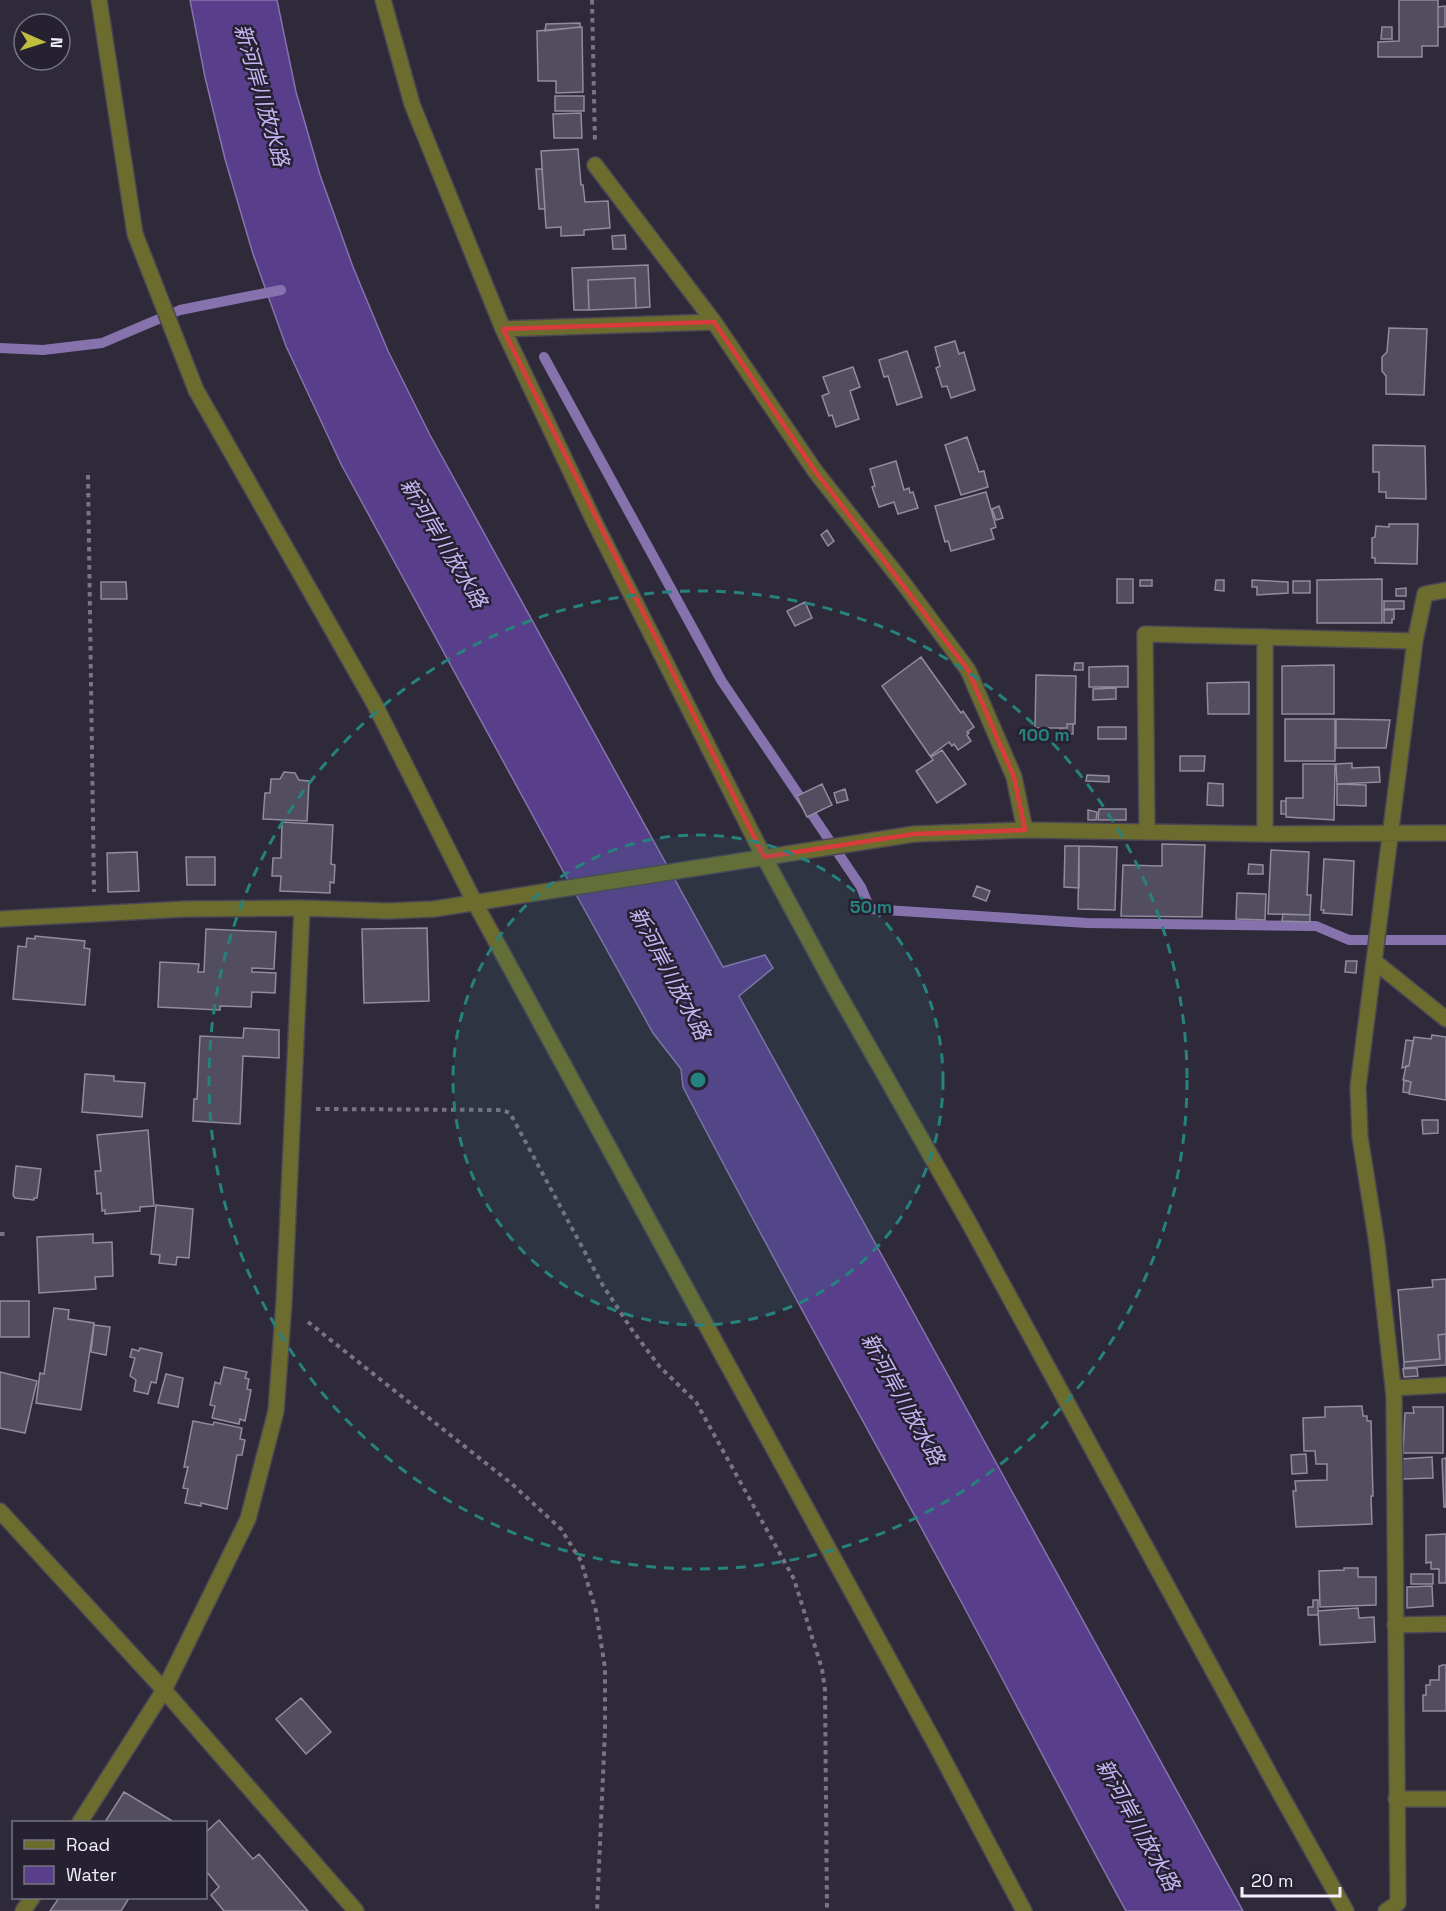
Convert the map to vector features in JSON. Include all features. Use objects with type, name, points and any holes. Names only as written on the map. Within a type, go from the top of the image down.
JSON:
[{"type":"street","points":[[99,0],[135,234],[196,390],[374,703],[475,903],[937,1747],[1024,1911]]},
{"type":"street","points":[[383,0],[412,104],[502,329],[599,531],[764,857],[834,986],[968,1221],[1346,1911]]},
{"type":"street","points":[[595,165],[714,322],[815,471],[968,670],[1014,777],[1025,830]]},
{"type":"street","points":[[502,329],[714,322]]},
{"type":"street","points":[[1386,1911],[1398,1903],[1394,1388],[1377,1244],[1360,1137],[1358,1087],[1415,641],[1425,594],[1446,590]]},
{"type":"street","points":[[1147,831],[1145,634],[1415,641]]},
{"type":"street","points":[[1264,834],[1265,637]]},
{"type":"street","points":[[0,919],[196,909],[302,908],[387,911],[434,909],[914,834],[1025,830],[1264,834],[1446,833]]},
{"type":"street","points":[[81,1821],[164,1690],[248,1519],[276,1411],[284,1302],[291,1109],[302,908]]},
{"type":"street","points":[[1374,961],[1446,1019]]},
{"type":"street","points":[[1394,1388],[1446,1385]]},
{"type":"street","points":[[0,1511],[164,1690],[357,1911]]},
{"type":"street","points":[[1395,1625],[1446,1624]]},
{"type":"street","points":[[1396,1799],[1446,1799]]},
{"type":"path","points":[[592,0],[595,165]]},
{"type":"path","points":[[88,475],[94,914]]},
{"type":"path","points":[[291,1109],[502,1110],[510,1113],[603,1284],[632,1330],[660,1367],[696,1402],[794,1578],[819,1660],[825,1689],[827,1911]]},
{"type":"path","points":[[0,1234],[6,1234]]},
{"type":"path","points":[[284,1302],[512,1484],[561,1529],[581,1561],[596,1611],[605,1668],[605,1742],[597,1911]]},
{"type":"highlighted area","points":[[714,322],[815,471],[968,670],[1014,777],[1025,830],[914,834],[764,857],[503,329]]},
{"type":"water","name":"新河岸川放水路","points":[[190,0],[277,0],[296,92],[320,175],[353,267],[388,351],[430,435],[723,967],[765,955],[773,968],[739,996],[1243,1911],[1126,1911],[956,1592],[716,1151],[683,1087],[681,1069],[653,1033],[341,464],[286,346],[253,254],[225,159],[205,77]]},
{"type":"building","points":[[1399,0],[1438,0],[1438,46],[1422,46],[1422,57],[1378,57],[1378,42],[1399,41]]},
{"type":"building","points":[[1445,6],[1445,27],[1438,27],[1438,7]]},
{"type":"building","points":[[580,23],[580,27],[545,31],[546,24]]},
{"type":"building","points":[[582,27],[583,92],[556,93],[556,81],[538,81],[537,31]]},
{"type":"building","points":[[1382,27],[1392,27],[1392,39],[1381,39]]},
{"type":"building","points":[[555,96],[584,96],[584,111],[555,111]]},
{"type":"building","points":[[581,113],[582,138],[554,138],[553,114]]},
{"type":"building","points":[[578,149],[585,202],[608,201],[610,228],[584,230],[584,235],[561,236],[561,227],[546,228],[541,151]]},
{"type":"building","points":[[536,169],[542,169],[545,209],[539,209]]},
{"type":"building","points":[[625,235],[626,249],[613,249],[612,236]]},
{"type":"building","points":[[648,265],[650,307],[636,308],[635,278],[588,280],[589,310],[574,310],[572,268]]},
{"type":"building","points":[[635,278],[636,308],[589,310],[588,280]]},
{"type":"building","points":[[1389,328],[1427,329],[1424,395],[1386,394],[1386,376],[1382,371],[1382,357],[1387,352]]},
{"type":"building","points":[[955,341],[959,354],[964,352],[975,390],[951,398],[947,386],[942,387],[936,368],[940,366],[935,347]]},
{"type":"building","points":[[907,351],[922,397],[897,405],[888,376],[884,377],[879,360]]},
{"type":"building","points":[[853,367],[860,387],[850,391],[859,419],[836,427],[832,415],[829,416],[822,396],[829,393],[823,377]]},
{"type":"building","points":[[967,437],[979,472],[984,471],[988,487],[961,495],[945,445]]},
{"type":"building","points":[[1373,445],[1425,446],[1426,499],[1386,498],[1386,492],[1379,492],[1379,472],[1373,472]]},
{"type":"building","points":[[896,461],[904,490],[909,488],[910,493],[913,492],[918,508],[898,514],[894,502],[879,507],[872,487],[875,486],[870,469]]},
{"type":"building","points":[[986,492],[996,527],[991,529],[994,539],[951,551],[948,541],[945,542],[935,506]]},
{"type":"building","points":[[999,506],[1003,518],[996,520],[992,509]]},
{"type":"building","points":[[1389,524],[1418,524],[1417,564],[1375,563],[1375,558],[1372,558],[1372,538],[1375,537],[1376,526],[1389,527]]},
{"type":"building","points":[[827,530],[834,541],[828,546],[821,535]]},
{"type":"building","points":[[1117,579],[1133,579],[1133,603],[1117,603]]},
{"type":"building","points":[[1382,579],[1382,623],[1317,623],[1317,580]]},
{"type":"building","points":[[1140,580],[1152,580],[1152,586],[1140,586]]},
{"type":"building","points":[[1216,580],[1224,580],[1224,591],[1215,590]]},
{"type":"building","points":[[1252,580],[1288,582],[1288,593],[1257,595],[1257,587],[1252,587]]},
{"type":"building","points":[[1293,581],[1310,581],[1310,593],[1293,593]]},
{"type":"building","points":[[101,582],[126,582],[127,599],[101,599]]},
{"type":"building","points":[[1406,588],[1406,596],[1396,596],[1396,589]]},
{"type":"building","points":[[1384,601],[1404,601],[1404,609],[1384,609]]},
{"type":"building","points":[[805,602],[812,618],[795,626],[787,611]]},
{"type":"building","points":[[1384,610],[1394,610],[1392,623],[1384,623]]},
{"type":"building","points":[[921,657],[961,713],[963,711],[974,727],[967,732],[971,741],[958,750],[954,744],[952,746],[949,742],[930,756],[882,686]]},
{"type":"building","points":[[1075,663],[1083,663],[1083,670],[1074,670]]},
{"type":"building","points":[[1334,665],[1334,714],[1282,714],[1282,666]]},
{"type":"building","points":[[1128,666],[1128,687],[1089,687],[1089,667]]},
{"type":"building","points":[[1036,675],[1076,676],[1075,724],[1067,724],[1067,728],[1035,728]]},
{"type":"building","points":[[1249,682],[1249,714],[1208,714],[1207,683]]},
{"type":"building","points":[[1116,688],[1116,699],[1093,700],[1093,689]]},
{"type":"building","points":[[1285,719],[1335,719],[1335,761],[1285,761]]},
{"type":"building","points":[[1336,719],[1390,720],[1386,748],[1336,748]]},
{"type":"building","points":[[1067,724],[1073,724],[1073,734],[1060,734],[1060,728],[1067,728]]},
{"type":"building","points":[[1098,727],[1126,727],[1126,739],[1098,739]]},
{"type":"building","points":[[942,750],[966,784],[937,803],[916,771],[933,760],[931,757]]},
{"type":"building","points":[[1180,756],[1205,756],[1204,771],[1180,771]]},
{"type":"building","points":[[1352,763],[1352,768],[1379,767],[1380,782],[1337,784],[1336,764]]},
{"type":"building","points":[[1303,764],[1335,764],[1334,820],[1286,817],[1286,798],[1303,798]]},
{"type":"building","points":[[284,772],[295,773],[299,780],[309,781],[307,821],[263,819],[265,793],[270,793],[271,779],[280,779]]},
{"type":"building","points":[[1087,775],[1109,776],[1109,782],[1086,781]]},
{"type":"building","points":[[1208,783],[1223,784],[1223,806],[1207,805]]},
{"type":"building","points":[[822,784],[832,805],[807,817],[797,796]]},
{"type":"building","points":[[1337,784],[1366,785],[1366,806],[1337,805]]},
{"type":"building","points":[[845,789],[848,800],[837,803],[834,793]]},
{"type":"building","points":[[1281,801],[1286,801],[1286,814],[1281,814]]},
{"type":"building","points":[[1099,809],[1126,809],[1126,820],[1098,820]]},
{"type":"building","points":[[1088,810],[1097,812],[1096,820],[1088,820]]},
{"type":"building","points":[[282,822],[333,825],[331,864],[335,865],[334,883],[330,882],[330,893],[280,891],[281,876],[272,876],[273,858],[281,858]]},
{"type":"building","points":[[1162,844],[1205,845],[1202,917],[1121,916],[1123,865],[1162,866]]},
{"type":"building","points":[[1065,846],[1079,846],[1079,888],[1064,887]]},
{"type":"building","points":[[1079,846],[1117,847],[1115,910],[1078,909]]},
{"type":"building","points":[[1271,850],[1309,852],[1307,895],[1311,895],[1310,915],[1268,914]]},
{"type":"building","points":[[137,852],[139,891],[108,892],[107,853]]},
{"type":"building","points":[[186,857],[215,857],[215,885],[187,885]]},
{"type":"building","points":[[1324,859],[1354,861],[1352,915],[1323,913],[1324,910],[1321,910]]},
{"type":"building","points":[[1249,864],[1263,865],[1263,874],[1248,874]]},
{"type":"building","points":[[977,886],[990,891],[986,901],[973,896]]},
{"type":"building","points":[[1237,893],[1266,894],[1265,920],[1236,919]]},
{"type":"building","points":[[1283,914],[1310,915],[1310,922],[1282,921]]},
{"type":"building","points":[[427,928],[429,1001],[364,1003],[362,929]]},
{"type":"building","points":[[206,929],[276,932],[274,969],[252,968],[252,972],[276,973],[275,993],[252,992],[251,1007],[220,1006],[220,1010],[158,1007],[160,962],[199,964],[198,972],[204,972]]},
{"type":"building","points":[[35,936],[85,941],[84,948],[90,949],[85,1005],[13,999],[18,946],[26,947],[27,938],[35,939]]},
{"type":"building","points":[[1346,961],[1357,961],[1356,973],[1345,972]]},
{"type":"building","points":[[244,1028],[279,1030],[279,1058],[243,1056],[240,1124],[193,1121],[194,1099],[197,1099],[200,1036],[243,1038]]},
{"type":"building","points":[[1432,1035],[1446,1037],[1446,1100],[1409,1094],[1411,1082],[1403,1080],[1406,1066],[1409,1066],[1414,1037],[1431,1039]]},
{"type":"building","points":[[1406,1040],[1413,1041],[1409,1066],[1402,1068]]},
{"type":"building","points":[[85,1074],[114,1076],[114,1081],[145,1083],[142,1117],[82,1112]]},
{"type":"building","points":[[1404,1080],[1411,1082],[1409,1093],[1403,1092]]},
{"type":"building","points":[[1422,1120],[1438,1120],[1438,1133],[1423,1134]]},
{"type":"building","points":[[148,1130],[154,1206],[140,1207],[140,1211],[105,1214],[105,1210],[102,1211],[101,1193],[97,1194],[95,1171],[101,1171],[97,1135]]},
{"type":"building","points":[[16,1166],[41,1169],[37,1198],[34,1200],[15,1198],[13,1195]]},
{"type":"building","points":[[156,1205],[193,1209],[189,1258],[177,1257],[176,1265],[159,1263],[160,1255],[151,1254]]},
{"type":"building","points":[[93,1234],[93,1243],[112,1242],[113,1276],[95,1277],[96,1289],[39,1293],[37,1237]]},
{"type":"building","points":[[1446,1279],[1446,1334],[1438,1335],[1440,1359],[1404,1362],[1398,1290],[1433,1287],[1432,1280]]},
{"type":"building","points":[[0,1301],[29,1301],[29,1337],[0,1337]]},
{"type":"building","points":[[54,1308],[69,1310],[68,1319],[94,1323],[81,1410],[36,1403],[40,1373],[44,1374]]},
{"type":"building","points":[[94,1325],[110,1327],[106,1355],[91,1352]]},
{"type":"building","points":[[1446,1334],[1446,1365],[1404,1368],[1404,1362],[1440,1359],[1438,1335]]},
{"type":"building","points":[[140,1348],[162,1353],[156,1383],[151,1382],[148,1394],[134,1391],[136,1380],[130,1376],[135,1358],[130,1357],[132,1349],[139,1351]]},
{"type":"building","points":[[224,1367],[247,1372],[245,1378],[249,1379],[247,1389],[251,1390],[245,1421],[240,1419],[239,1424],[212,1418],[215,1406],[210,1405],[215,1382],[220,1384]]},
{"type":"building","points":[[1417,1368],[1418,1376],[1404,1377],[1403,1369]]},
{"type":"building","points":[[0,1372],[37,1381],[25,1433],[0,1428]]},
{"type":"building","points":[[166,1374],[183,1378],[178,1407],[158,1403]]},
{"type":"building","points":[[1362,1406],[1363,1416],[1367,1416],[1367,1421],[1371,1421],[1372,1524],[1296,1527],[1293,1491],[1296,1491],[1295,1481],[1327,1480],[1327,1464],[1316,1464],[1315,1451],[1304,1451],[1303,1418],[1325,1417],[1325,1407]]},
{"type":"building","points":[[1413,1407],[1443,1407],[1443,1453],[1403,1453],[1405,1413],[1414,1413]]},
{"type":"building","points":[[193,1421],[213,1425],[214,1422],[242,1428],[240,1439],[245,1440],[242,1455],[237,1455],[227,1509],[201,1503],[201,1506],[185,1503],[188,1489],[183,1488],[188,1467],[184,1467]]},
{"type":"building","points":[[1306,1454],[1307,1473],[1292,1474],[1291,1455]]},
{"type":"building","points":[[1432,1457],[1433,1478],[1402,1479],[1401,1459]]},
{"type":"building","points":[[1446,1458],[1446,1507],[1444,1507],[1442,1459]]},
{"type":"building","points":[[1446,1534],[1446,1583],[1439,1583],[1439,1569],[1431,1569],[1431,1562],[1426,1563],[1426,1535]]},
{"type":"building","points":[[1344,1568],[1358,1568],[1358,1577],[1376,1577],[1376,1605],[1320,1607],[1319,1571],[1344,1570]]},
{"type":"building","points":[[1411,1574],[1433,1574],[1433,1584],[1411,1584]]},
{"type":"building","points":[[1432,1586],[1433,1606],[1407,1608],[1407,1587]]},
{"type":"building","points":[[1313,1600],[1318,1600],[1318,1615],[1308,1615],[1308,1607],[1313,1607]]},
{"type":"building","points":[[1358,1608],[1359,1618],[1374,1617],[1375,1642],[1320,1645],[1318,1611]]},
{"type":"building","points":[[1446,1665],[1446,1711],[1423,1711],[1423,1695],[1426,1695],[1426,1685],[1430,1685],[1430,1680],[1439,1680],[1439,1666]]},
{"type":"building","points":[[301,1698],[331,1732],[306,1754],[276,1719]]},
{"type":"building","points":[[124,1792],[172,1821],[106,1821]]},
{"type":"building","points":[[219,1820],[253,1859],[259,1854],[308,1911],[224,1911],[211,1895],[219,1887],[207,1872],[207,1831]]},
{"type":"building","points":[[58,1899],[128,1899],[121,1911],[50,1911]]},
{"type":"waterway","points":[[0,348],[43,350],[102,343],[180,310],[281,290]]},
{"type":"waterway","points":[[544,357],[721,680],[861,887],[870,909],[1087,923],[1316,926],[1349,940],[1446,940]]}]
